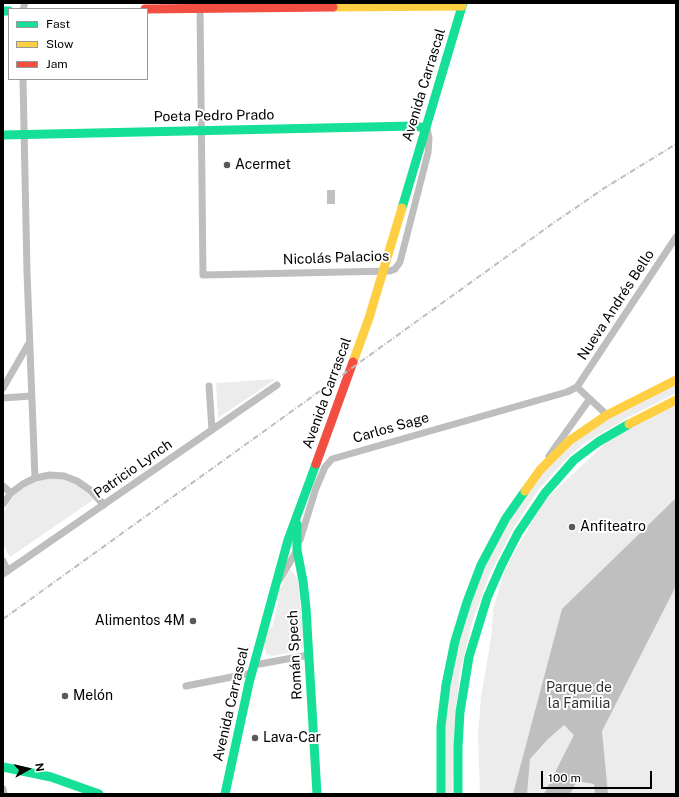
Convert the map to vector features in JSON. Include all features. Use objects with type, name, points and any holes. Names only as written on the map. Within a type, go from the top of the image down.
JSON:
[{"type":"main road","points":[[148,8],[168,6],[200,8],[310,5],[463,5]]},
{"type":"main road","name":"Avenida Carrascal","points":[[225,794],[253,669],[274,586],[288,557],[298,515],[371,311],[463,5]]},
{"type":"main road","name":"Poeta Pedro Prado","points":[[3,135],[414,126],[426,128]]},
{"type":"main road","points":[[441,794],[441,726],[450,661],[460,624],[474,584],[489,549],[514,506],[540,470],[570,441],[607,415],[676,380]]},
{"type":"main road","points":[[458,794],[460,718],[462,695],[469,656],[487,598],[518,533],[545,493],[574,460],[611,434],[676,400]]},
{"type":"main road","name":"Román Spech","points":[[298,515],[296,532],[297,550],[302,571],[306,608],[317,794]]},
{"type":"main road","points":[[288,557],[296,562],[302,571]]},
{"type":"main road","points":[[3,766],[51,777],[99,794]]},
{"type":"street","points":[[200,8],[203,131]]},
{"type":"street","points":[[23,80],[23,134],[31,396],[36,478]]},
{"type":"street","name":"Nicolás Palacios","points":[[203,131],[204,275],[395,270],[400,262],[428,153],[429,138],[426,128]]},
{"type":"street","name":"Nueva Andrés Bello","points":[[577,387],[676,237]]},
{"type":"street","points":[[3,388],[30,342]]},
{"type":"street","name":"Patricio Lynch","points":[[5,572],[277,385]]},
{"type":"street","points":[[209,386],[212,430]]},
{"type":"street","points":[[577,387],[589,400],[607,415]]},
{"type":"street","name":"Carlos Sage","points":[[288,557],[297,550],[316,488],[325,467],[332,459],[567,392],[577,387]]},
{"type":"street","points":[[3,398],[31,396]]},
{"type":"street","points":[[540,470],[589,400]]},
{"type":"street","points":[[3,504],[11,493],[23,484],[36,478],[50,475],[71,478],[87,487],[104,505]]},
{"type":"street","points":[[3,486],[11,493]]},
{"type":"street","points":[[3,561],[5,572]]},
{"type":"street","points":[[186,686],[309,655]]},
{"type":"street","points":[[3,789],[4,794]]},
{"type":"green space","points":[[276,379],[218,418],[216,383]]},
{"type":"green space","points":[[676,382],[676,393],[625,419],[582,445],[567,458],[539,489],[514,527],[489,576],[472,622],[460,673],[455,717],[452,794],[443,794],[443,737],[450,676],[478,575],[531,484],[578,436]]},
{"type":"green space","name":"Parque de la Familia","points":[[676,405],[676,794],[480,794],[478,736],[481,697],[492,632],[493,609],[506,567],[545,500],[606,443],[622,432]]},
{"type":"green space","points":[[51,478],[63,479],[78,485],[87,492],[93,500],[10,557],[3,545],[3,514],[7,505],[15,494],[32,482]]},
{"type":"green space","points":[[291,570],[298,579],[304,647],[300,651],[272,656],[267,654],[263,646],[266,631],[272,628],[278,603],[275,599],[289,571]]},
{"type":"shaded area","points":[[327,190],[335,190],[335,204],[327,204]]},
{"type":"shaded area","points":[[676,498],[676,586],[602,731],[608,794],[595,794],[594,784],[577,781],[570,794],[544,794],[574,735],[564,725],[547,740],[530,759],[527,794],[513,794],[562,609]]},
{"type":"railway","points":[[3,619],[552,224],[603,189],[676,144]]},
{"type":"traffic: fast","points":[[402,208],[463,3]]},
{"type":"traffic: fast","points":[[3,11],[8,11]]},
{"type":"traffic: fast","points":[[3,135],[414,126],[426,128]]},
{"type":"traffic: fast","points":[[458,794],[460,712],[469,657],[487,598],[502,564],[518,533],[545,493],[574,460],[598,442],[629,424]]},
{"type":"traffic: fast","points":[[225,794],[249,683],[288,540],[316,464]]},
{"type":"traffic: fast","points":[[441,794],[441,726],[446,685],[455,641],[467,602],[481,565],[506,518],[525,491]]},
{"type":"traffic: fast","points":[[297,524],[297,550],[306,608],[317,794]]},
{"type":"traffic: fast","points":[[3,767],[51,777],[99,794]]},
{"type":"traffic: slow","points":[[333,7],[462,6]]},
{"type":"traffic: slow","points":[[353,362],[369,318],[402,208]]},
{"type":"traffic: slow","points":[[525,491],[540,470],[569,441],[607,415],[676,380]]},
{"type":"traffic: slow","points":[[629,424],[676,400]]},
{"type":"traffic: jam","points":[[148,9],[333,7]]},
{"type":"traffic: jam","points":[[316,464],[353,362]]},
{"type":"place","name":"Acermet","points":[[227,165]]},
{"type":"place","name":"Anfiteatro","points":[[572,527]]},
{"type":"place","name":"Alimentos 4M","points":[[193,621]]},
{"type":"place","name":"Melón","points":[[65,696]]},
{"type":"place","name":"Lava-Car","points":[[255,738]]}]
